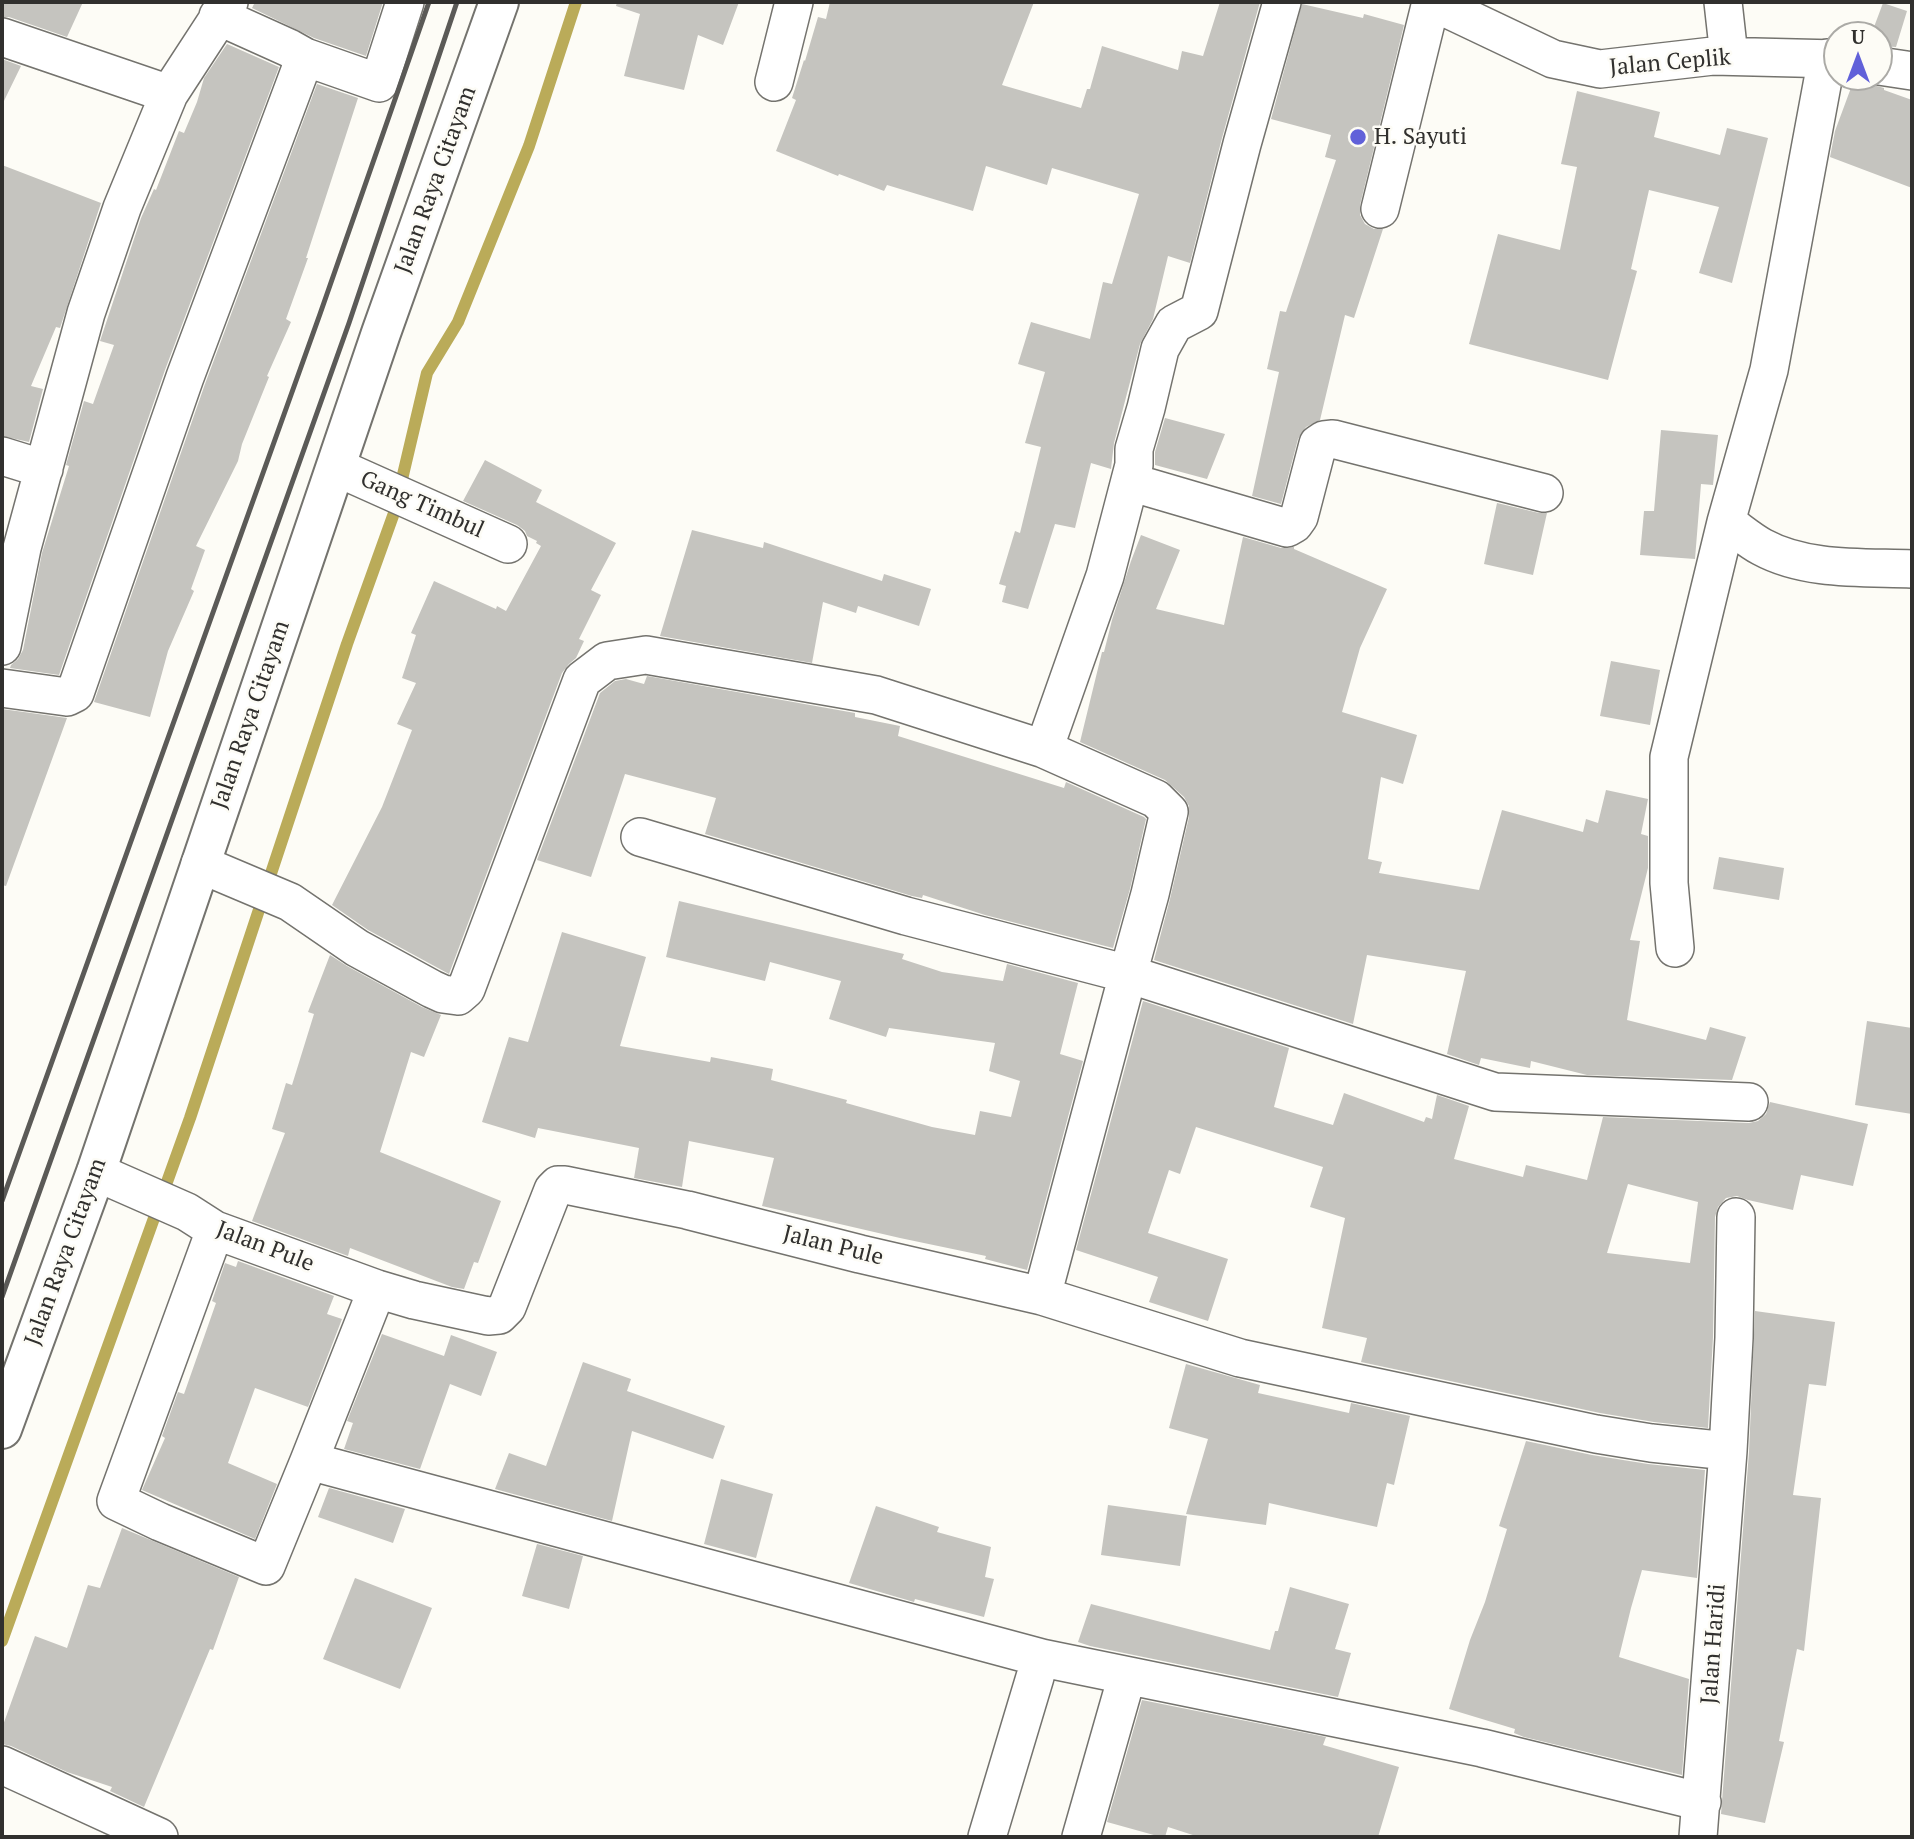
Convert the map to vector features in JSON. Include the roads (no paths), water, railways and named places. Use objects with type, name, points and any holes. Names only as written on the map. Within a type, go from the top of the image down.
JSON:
[{"type":"main road","name":"Jalan Raya Citayam","points":[[2,1429],[96,1172],[216,870],[336,467],[499,2]]},
{"type":"street","points":[[2,646],[22,548],[86,313],[122,208],[169,94],[224,9],[305,57],[379,83],[405,2]]},
{"type":"street","points":[[774,82],[794,2]]},
{"type":"street","points":[[1044,749],[1105,576],[1130,482],[1134,449],[1160,349],[1174,324],[1199,311],[1282,2]]},
{"type":"street","points":[[1380,209],[1432,2]]},
{"type":"street","name":"Jalan Ceplik","points":[[1432,2],[1553,59],[1600,69],[1692,57],[1823,59]]},
{"type":"street","points":[[1723,2],[1729,56]]},
{"type":"street","points":[[2,37],[169,94]]},
{"type":"street","points":[[2,688],[67,697],[75,693],[185,377],[305,57]]},
{"type":"street","points":[[1893,68],[1912,71]]},
{"type":"street","points":[[1675,948],[1669,883],[1669,757],[1726,522],[1769,370],[1826,91]]},
{"type":"street","points":[[1130,482],[1287,528],[1299,517],[1318,444],[1333,439],[1544,493]]},
{"type":"street","points":[[2,456],[44,469]]},
{"type":"street","name":"Gang Timbul","points":[[336,467],[508,544]]},
{"type":"street","points":[[1726,522],[1763,547],[1795,559],[1826,564],[1912,569]]},
{"type":"street","points":[[216,870],[290,902],[357,948],[432,989],[458,996],[464,992],[582,680],[607,661],[646,655],[876,695],[1044,749],[1156,799],[1169,813],[1150,894],[1042,1296],[1240,1359],[1596,1434],[1728,1451]]},
{"type":"street","points":[[640,837],[906,916],[1128,975],[1495,1092],[1749,1102]]},
{"type":"street","name":"Jalan Pule","points":[[96,1172],[201,1221],[377,1289],[488,1316],[499,1315],[507,1307],[553,1190],[558,1185],[687,1210],[1042,1296]]},
{"type":"street","name":"Jalan Haridi","points":[[1700,1820],[1728,1451],[1734,1338],[1736,1217]]},
{"type":"street","points":[[201,1221],[116,1501],[266,1566],[377,1289]]},
{"type":"street","points":[[309,1461],[1042,1658],[1482,1748],[1700,1820]]},
{"type":"street","points":[[1081,1837],[1126,1675]]},
{"type":"street","points":[[987,1837],[1035,1677]]},
{"type":"street","points":[[2,1765],[159,1837]]},
{"type":"waterway","points":[[2,1641],[190,1118],[347,644],[394,513],[427,373],[458,322],[529,146],[576,2]]},
{"type":"railway","points":[[2,1201],[429,2]]},
{"type":"railway","points":[[2,1297],[349,323],[457,2]]},
{"type":"place","name":"H. Sayuti","points":[[1358,137]]}]
